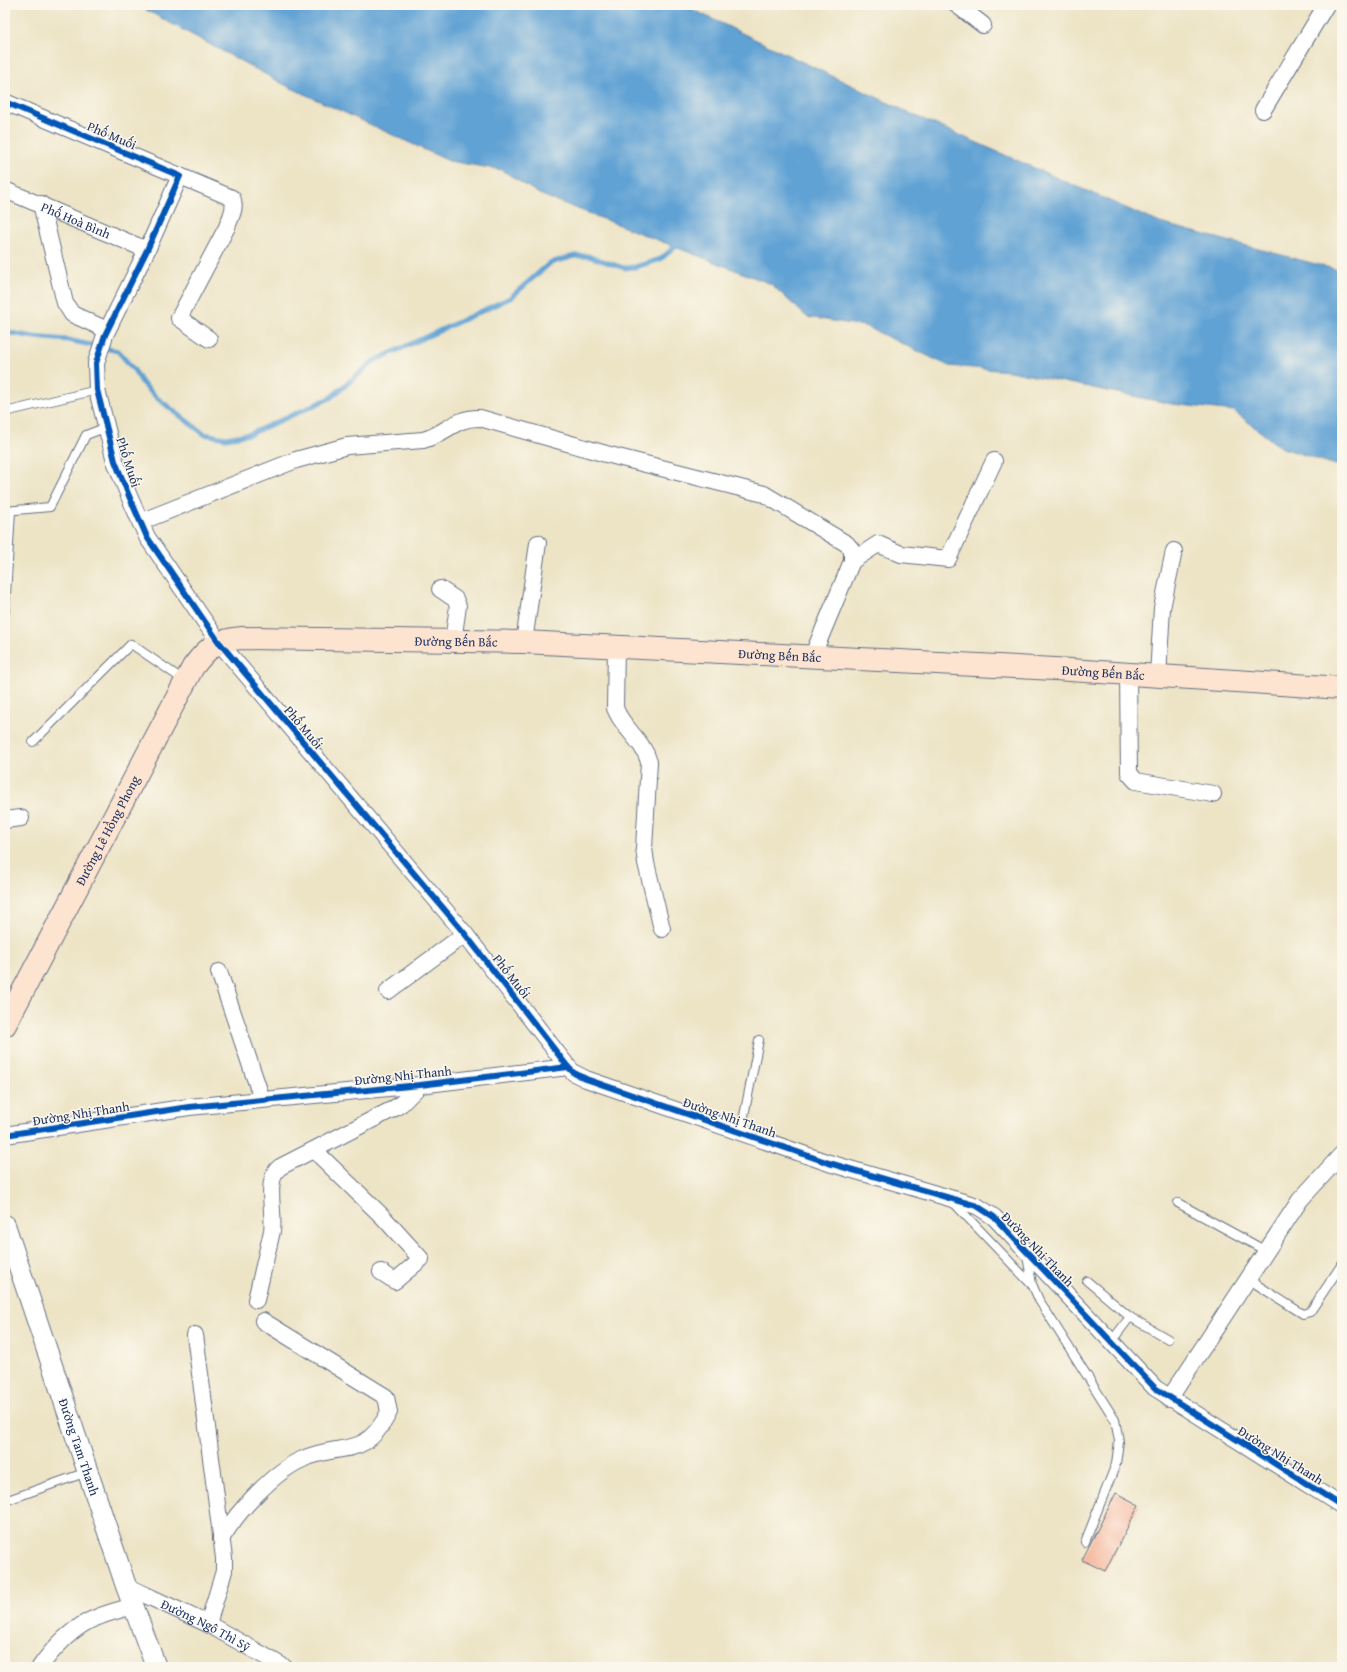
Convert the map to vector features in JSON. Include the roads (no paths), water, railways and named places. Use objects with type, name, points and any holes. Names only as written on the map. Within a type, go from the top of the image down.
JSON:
[{"type":"main road","name":"Đường Bến Bắc","points":[[218,642],[242,638],[524,642],[1341,686]]},
{"type":"main road","name":"Đường Lê Hồng Phong","points":[[5,1025],[186,682],[201,657],[218,642]]},
{"type":"street","points":[[957,5],[983,25]]},
{"type":"street","points":[[1263,110],[1326,5]]},
{"type":"street","name":"Phố Muối","points":[[5,102],[232,198],[234,202],[233,212],[227,227],[179,318],[209,339]]},
{"type":"street","points":[[40,204],[64,303],[72,314],[106,333],[147,250],[180,176]]},
{"type":"street","name":"Phố Hoà Bình","points":[[5,190],[147,250]]},
{"type":"street","name":"Phố Muối","points":[[106,333],[96,363],[97,390],[115,461],[147,537],[218,642],[465,934],[568,1067]]},
{"type":"street","points":[[140,522],[296,460],[347,446],[423,440],[433,437],[461,420],[468,418],[480,418],[606,454],[764,494],[847,544],[852,550],[852,561],[812,657]]},
{"type":"street","points":[[852,561],[878,544],[901,554],[948,559],[994,461]]},
{"type":"street","points":[[524,642],[538,543]]},
{"type":"street","points":[[1158,676],[1162,608],[1174,551]]},
{"type":"street","points":[[440,589],[455,599],[458,606],[453,641]]},
{"type":"street","points":[[616,647],[615,708],[618,716],[639,741],[649,762],[644,848],[662,929]]},
{"type":"street","points":[[1128,674],[1130,773],[1132,778],[1136,781],[1213,794]]},
{"type":"street","points":[[5,820],[21,818]]},
{"type":"street","points":[[388,991],[465,934]]},
{"type":"street","points":[[219,972],[262,1099]]},
{"type":"street","name":"Đường Nhị Thanh","points":[[5,1135],[190,1107],[420,1085],[568,1067],[574,1073],[586,1080],[829,1163],[977,1206],[988,1214],[1027,1251],[1155,1388],[1342,1506]]},
{"type":"street","points":[[256,1300],[273,1222],[271,1179],[274,1171],[393,1109],[401,1104],[420,1085]]},
{"type":"street","points":[[314,1150],[383,1217],[421,1259],[395,1281],[381,1272]]},
{"type":"street","points":[[1169,1398],[1300,1200],[1342,1154]]},
{"type":"street","name":"Đường Tam Thanh","points":[[5,1225],[87,1472],[126,1586],[156,1667]]},
{"type":"street","points":[[221,1539],[233,1519],[283,1470],[314,1454],[350,1449],[363,1443],[376,1435],[389,1412],[386,1397],[263,1321]]},
{"type":"street","points":[[195,1335],[224,1571],[208,1624]]},
{"type":"street","name":"Đường Ngô Thì Sỹ","points":[[126,1586],[208,1624],[284,1667]]},
{"type":"street","points":[[40,1667],[57,1646],[84,1624],[97,1617],[134,1606]]},
{"type":"lane","points":[[5,412],[97,390]]},
{"type":"lane","points":[[5,611],[8,511],[50,507],[86,435],[107,427]]},
{"type":"lane","points":[[33,742],[131,644],[186,682]]},
{"type":"lane","points":[[741,1132],[759,1040]]},
{"type":"lane","points":[[948,1197],[1032,1284]]},
{"type":"lane","points":[[1178,1203],[1266,1251]]},
{"type":"lane","points":[[1027,1251],[1032,1284],[1039,1300],[1115,1420],[1119,1441],[1116,1464],[1085,1542]]},
{"type":"lane","points":[[1248,1279],[1303,1314],[1307,1314],[1310,1312],[1342,1264]]},
{"type":"lane","points":[[1087,1281],[1130,1317],[1168,1339]]},
{"type":"lane","points":[[1111,1342],[1130,1317]]},
{"type":"lane","points":[[5,1501],[87,1472]]},
{"type":"water","points":[[137,5],[683,5],[916,116],[1160,223],[1342,271],[1342,467],[1280,447],[1234,411],[1172,404],[1010,371],[949,366],[865,326],[807,317],[771,284],[539,194],[502,170],[449,161],[287,86]]},
{"type":"waterway","points":[[5,332],[34,337],[68,340],[118,351],[134,370],[143,384],[157,398],[204,434],[226,438],[250,434],[330,398],[374,361],[510,298],[550,263],[575,256],[588,256],[624,268],[635,267],[661,259],[680,242]]}]
